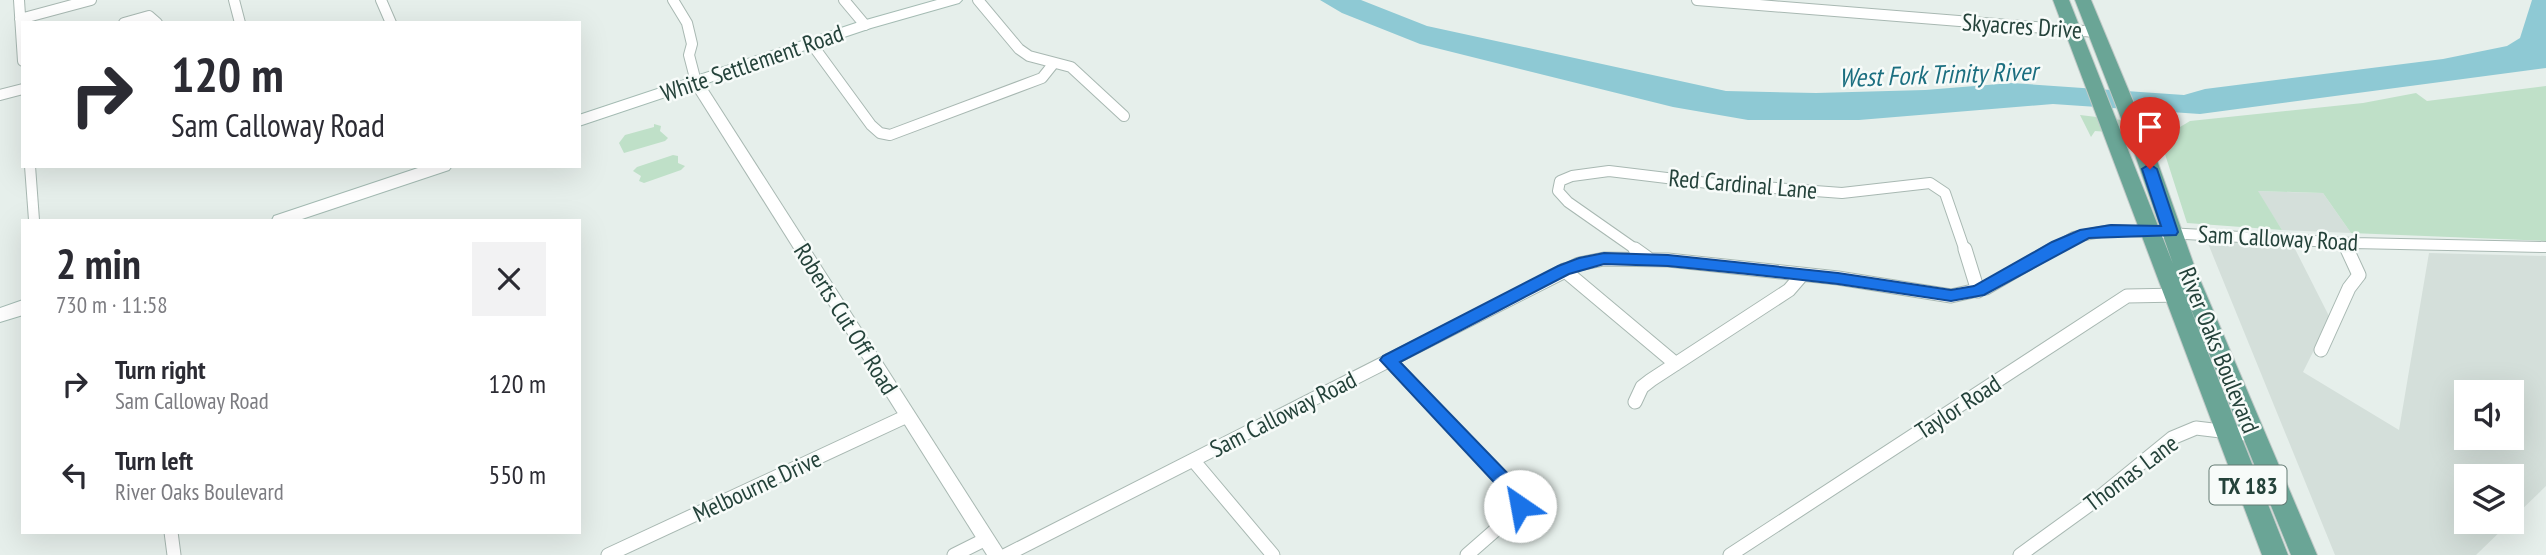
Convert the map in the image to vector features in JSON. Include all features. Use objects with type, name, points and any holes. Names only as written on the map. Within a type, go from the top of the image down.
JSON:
[{"type":"main road","name":"White Settlement Road","points":[[924,7],[942,0]]},
{"type":"main road","name":"White Settlement Road","points":[[581,120],[865,25],[954,0]]},
{"type":"main road","name":"TX 183","points":[[2061,0],[2073,30]]},
{"type":"main road","name":"TX 183","points":[[2083,0],[2096,32]]},
{"type":"main road","name":"River Oaks Boulevard","points":[[2073,30],[2149,230],[2254,435],[2304,555]]},
{"type":"main road","name":"River Oaks Boulevard","points":[[2096,32],[2143,149],[2171,232],[2185,296],[2227,430],[2274,555]]},
{"type":"main road","points":[[284,219],[437,168]]},
{"type":"main road","points":[[0,314],[21,308]]},
{"type":"street","points":[[19,0],[21,35]]},
{"type":"street","points":[[20,19],[91,0]]},
{"type":"street","points":[[234,0],[239,21]]},
{"type":"street","points":[[381,0],[390,21]]},
{"type":"street","points":[[673,0],[687,23],[692,44],[689,55],[696,82]]},
{"type":"street","points":[[844,0],[865,25]]},
{"type":"street","points":[[978,0],[1019,49],[1029,56],[1080,73],[1124,116]]},
{"type":"street","name":"Skyacres Drive","points":[[1697,0],[2096,32]]},
{"type":"street","points":[[131,21],[149,16],[155,21]]},
{"type":"street","points":[[811,43],[871,125],[880,133],[890,135],[1042,78],[1054,63]]},
{"type":"street","name":"Roberts Cut Off Road","points":[[696,82],[997,555]]},
{"type":"street","points":[[0,95],[21,90]]},
{"type":"street","points":[[0,102],[21,97]]},
{"type":"street","points":[[30,168],[34,219]]},
{"type":"street","name":"Red Cardinal Lane","points":[[1649,259],[1568,202],[1558,191],[1560,181],[1572,176],[1609,171],[1708,183],[1843,193],[1930,183],[1945,193],[1951,205],[1978,291]]},
{"type":"street","name":"Sam Calloway Road","points":[[1006,555],[1564,270],[1604,259],[1649,259],[1802,275],[1951,296],[1978,291],[2074,237],[2111,230],[2342,242],[2546,247]]},
{"type":"street","points":[[2321,350],[2349,288],[2359,275],[2355,262],[2342,242]]},
{"type":"street","points":[[1564,270],[1676,364]]},
{"type":"street","points":[[1635,402],[1642,387],[1789,290],[1802,275]]},
{"type":"street","name":"Taylor Road","points":[[1730,555],[2127,296],[2185,296]]},
{"type":"street","points":[[1389,360],[1517,495],[1520,506],[1516,512],[1466,555]]},
{"type":"street","name":"Melbourne Drive","points":[[608,555],[907,416]]},
{"type":"street","name":"Thomas Lane","points":[[2020,555],[2096,500],[2172,438],[2196,428],[2254,435]]},
{"type":"street","points":[[1193,460],[1273,555]]},
{"type":"street","points":[[171,534],[174,555]]},
{"type":"street","points":[[954,555],[986,539]]},
{"type":"shaded area","points":[[2257,191],[2323,193],[2351,233],[2282,230]]},
{"type":"shaded area","points":[[2207,241],[2293,245],[2330,318],[2303,372],[2399,430],[2429,253],[2546,256],[2546,486],[2524,507],[2524,464],[2454,464],[2454,534],[2498,534],[2476,555],[2335,555]]},
{"type":"green space","points":[[2546,86],[2546,241],[2351,233],[2323,193],[2258,191],[2282,230],[2187,223],[2164,151],[2149,135],[2095,131],[2091,137],[2080,115],[2180,127],[2190,121],[2363,103],[2416,93],[2427,101]]},
{"type":"green space","points":[[654,124],[661,126],[660,131],[668,138],[665,141],[624,153],[619,143],[625,135],[654,127]]},
{"type":"green space","points":[[673,155],[678,156],[678,163],[685,166],[681,170],[644,183],[639,181],[641,176],[633,171],[637,167]]},
{"type":"water","points":[[1320,0],[1361,0],[1427,26],[1726,91],[1816,93],[1925,90],[2012,83],[2184,95],[2205,89],[2443,59],[2507,46],[2520,38],[2532,0],[2546,0],[2546,68],[2200,114],[2053,104],[1859,120],[1748,120],[1673,107],[1420,44],[1342,13]]},
{"type":"route","points":[[1520,506],[1512,489],[1389,360],[1564,270],[1604,259],[1668,260],[1838,278],[1951,296],[1978,291],[2057,246],[2086,233],[2111,230],[2171,232],[2150,169]]},
{"type":"water label","name":"West Fork Trinity River","points":[[1938,74]]}]
